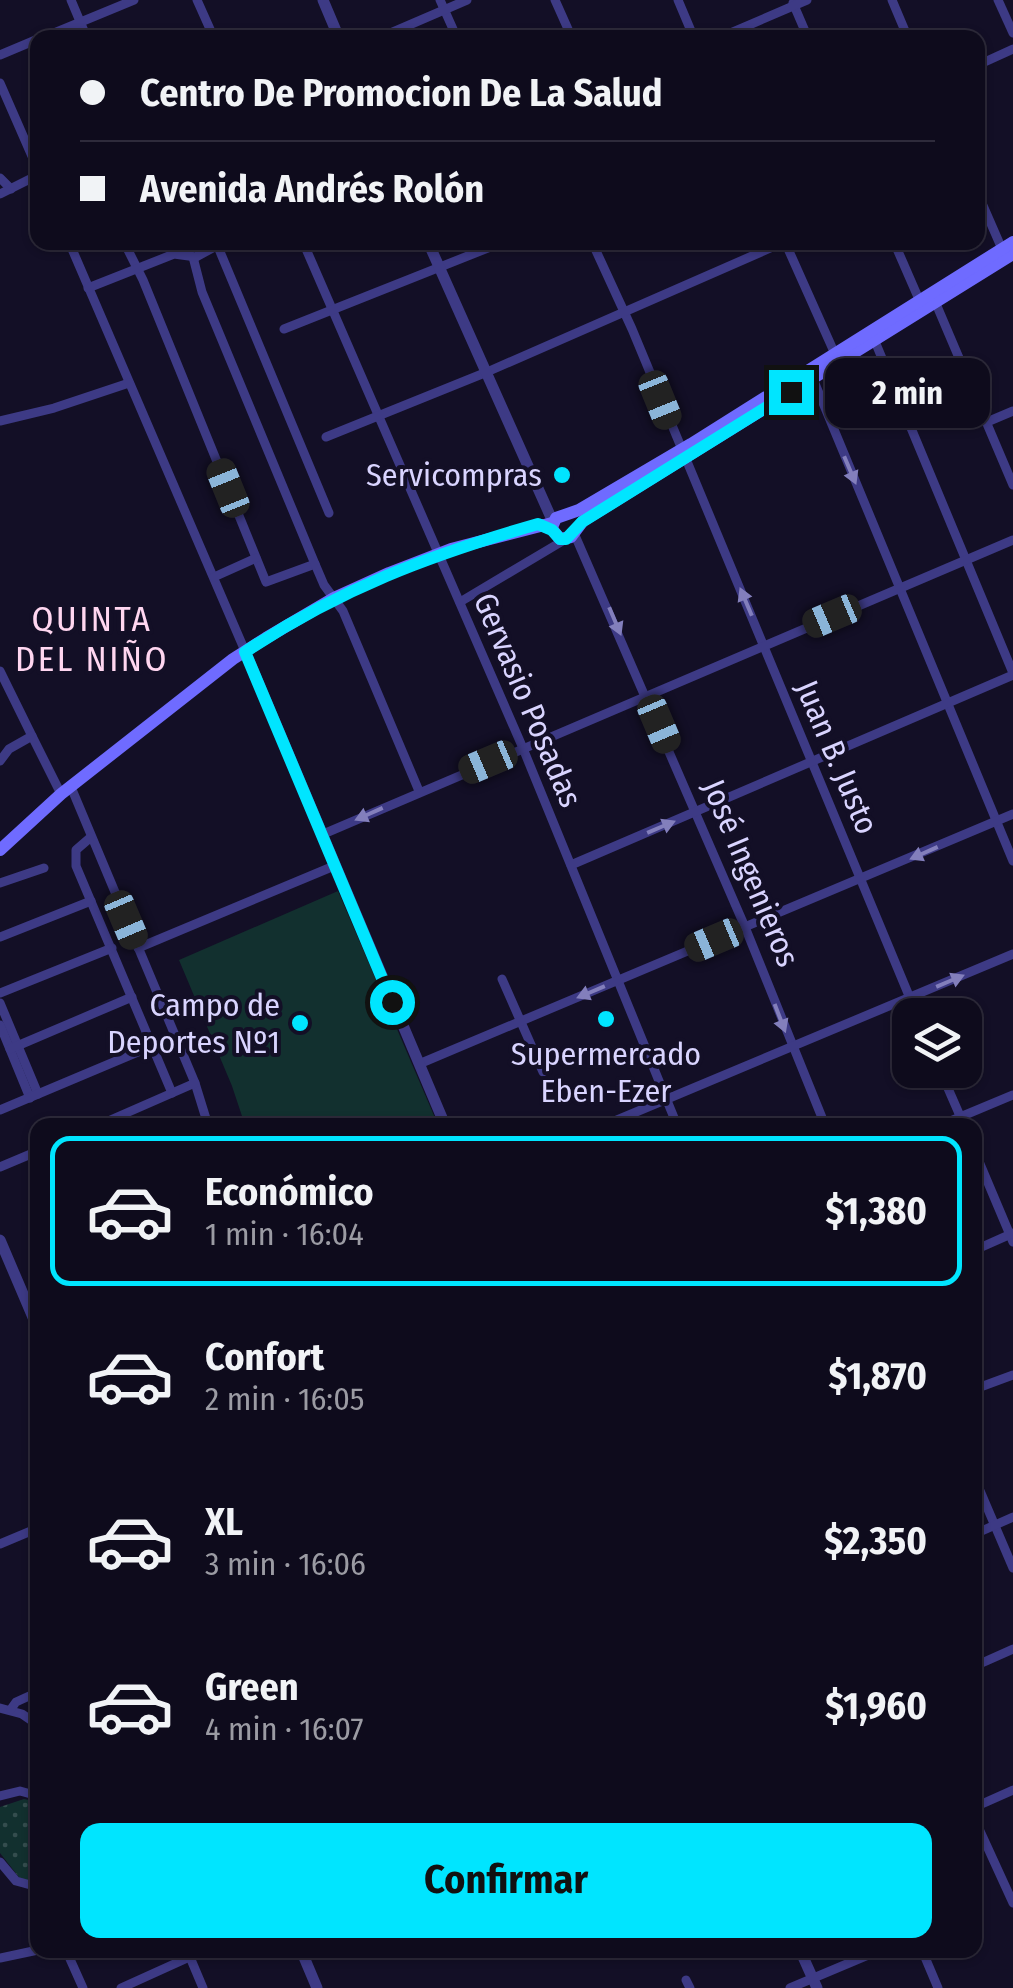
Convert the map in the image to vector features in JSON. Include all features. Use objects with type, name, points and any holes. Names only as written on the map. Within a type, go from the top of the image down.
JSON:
[{"type":"main road","points":[[0,850],[66,790],[245,652],[334,598],[438,553],[552,523],[682,454],[928,303],[1009,248]]},
{"type":"main road","points":[[811,375],[834,354],[873,336]]},
{"type":"main road","points":[[552,523],[554,536],[572,533],[682,454]]},
{"type":"main road","points":[[552,523],[572,533]]},
{"type":"street","points":[[70,0],[84,30]]},
{"type":"street","points":[[60,30],[134,0]]},
{"type":"street","points":[[198,0],[211,30]]},
{"type":"street","points":[[322,0],[335,30]]},
{"type":"street","points":[[394,30],[442,5],[467,0]]},
{"type":"street","points":[[555,0],[568,30]]},
{"type":"street","points":[[678,0],[691,30]]},
{"type":"street","points":[[735,30],[807,0]]},
{"type":"street","points":[[892,0],[905,30]]},
{"type":"street","points":[[998,0],[1013,33]]},
{"type":"street","points":[[793,3],[805,30]]},
{"type":"street","points":[[442,5],[453,30]]},
{"type":"street","points":[[0,55],[30,42]]},
{"type":"street","points":[[985,62],[1013,49]]},
{"type":"street","points":[[0,84],[30,154]]},
{"type":"street","points":[[0,178],[12,190]]},
{"type":"street","points":[[0,194],[30,178]]},
{"type":"street","points":[[985,206],[1009,248]]},
{"type":"street","points":[[71,250],[442,1118]]},
{"type":"street","points":[[128,250],[266,582],[315,564]]},
{"type":"street","points":[[177,250],[179,254]]},
{"type":"street","points":[[88,288],[179,254],[192,257],[207,250]]},
{"type":"street","points":[[221,250],[329,513]]},
{"type":"street","name":"Gervasio Posadas","points":[[306,250],[523,748],[674,1118]]},
{"type":"street","points":[[431,250],[552,523]]},
{"type":"street","points":[[284,328],[483,250]]},
{"type":"street","name":"Juan B. Justo","points":[[596,250],[910,997]]},
{"type":"street","points":[[326,437],[765,250]]},
{"type":"street","points":[[788,250],[834,354]]},
{"type":"street","points":[[898,250],[987,422],[1013,485]]},
{"type":"street","points":[[192,257],[202,292],[315,564],[343,612],[419,791]]},
{"type":"street","points":[[571,865],[1013,674],[873,336]]},
{"type":"street","points":[[811,375],[1013,861]]},
{"type":"street","points":[[0,421],[130,383]]},
{"type":"street","points":[[987,422],[1013,411]]},
{"type":"street","points":[[460,602],[572,533]]},
{"type":"street","name":"José Ingenieros","points":[[572,533],[745,927],[821,1118]]},
{"type":"street","points":[[321,835],[1013,540]]},
{"type":"street","points":[[214,577],[256,558]]},
{"type":"street","points":[[0,671],[32,736],[91,836],[196,1084],[206,1118]]},
{"type":"street","points":[[0,761],[9,749],[32,736]]},
{"type":"street","points":[[419,1064],[1013,814]]},
{"type":"street","points":[[91,836],[76,850],[76,866],[172,1094]]},
{"type":"street","points":[[138,948],[334,866]]},
{"type":"street","points":[[0,883],[44,868]]},
{"type":"street","points":[[0,937],[91,901]]},
{"type":"street","points":[[0,994],[112,948]]},
{"type":"street","points":[[622,1118],[1013,954]]},
{"type":"street","points":[[502,979],[543,1072]]},
{"type":"street","points":[[14,1047],[132,997]]},
{"type":"street","points":[[0,1003],[34,1096]]},
{"type":"street","points":[[0,1025],[14,1047]]},
{"type":"street","points":[[0,1110],[152,1046]]},
{"type":"street","points":[[115,1118],[196,1084]]},
{"type":"street","points":[[948,1088],[961,1118]]},
{"type":"street","points":[[968,1118],[1013,1094]]},
{"type":"street","points":[[0,1167],[30,1154]]},
{"type":"street","points":[[982,1168],[1012,1237],[982,1248]]},
{"type":"street","points":[[0,1240],[30,1309]]},
{"type":"street","points":[[982,1386],[1013,1375]]},
{"type":"street","points":[[982,1494],[1013,1568]]},
{"type":"street","points":[[982,1531],[1013,1518]]},
{"type":"street","points":[[0,1544],[30,1531]]},
{"type":"street","points":[[982,1663],[1013,1649]]},
{"type":"street","points":[[30,1696],[6,1709],[30,1721]]},
{"type":"street","points":[[982,1804],[1013,1790]]},
{"type":"street","points":[[0,1796],[20,1791],[30,1794]]},
{"type":"street","points":[[982,1835],[1013,1903]]},
{"type":"street","points":[[0,1862],[16,1881],[30,1885]]},
{"type":"street","points":[[0,1958],[30,1952]]},
{"type":"street","points":[[70,1958],[83,1988]]},
{"type":"street","points":[[122,1988],[179,1958]]},
{"type":"street","points":[[190,1958],[202,1988]]},
{"type":"street","points":[[304,1958],[317,1988]]},
{"type":"street","points":[[804,1958],[815,1984]]},
{"type":"street","points":[[790,1988],[815,1984],[865,1958]]},
{"type":"street","points":[[925,1958],[938,1988]]},
{"type":"green space","name":"Campo de Deportes Nº1","points":[[338,891],[435,1118],[243,1118],[179,960]]},
{"type":"green space","points":[[30,1800],[30,1882],[22,1881],[0,1853],[0,1807]]},
{"type":"place","name":"Servicompras","points":[[562,475]]},
{"type":"place","name":"Supermercado Eben-Ezer","points":[[606,1019]]},
{"type":"place","name":"Campo de Deportes Nº1","points":[[300,1023]]},
{"type":"district","name":"QUINTA DEL NIÑO","points":[[92,639]]},
{"type":"route","points":[[392,1002],[245,652],[334,598],[438,553],[538,524],[552,530],[554,536],[566,539],[582,522],[791,392]]}]
